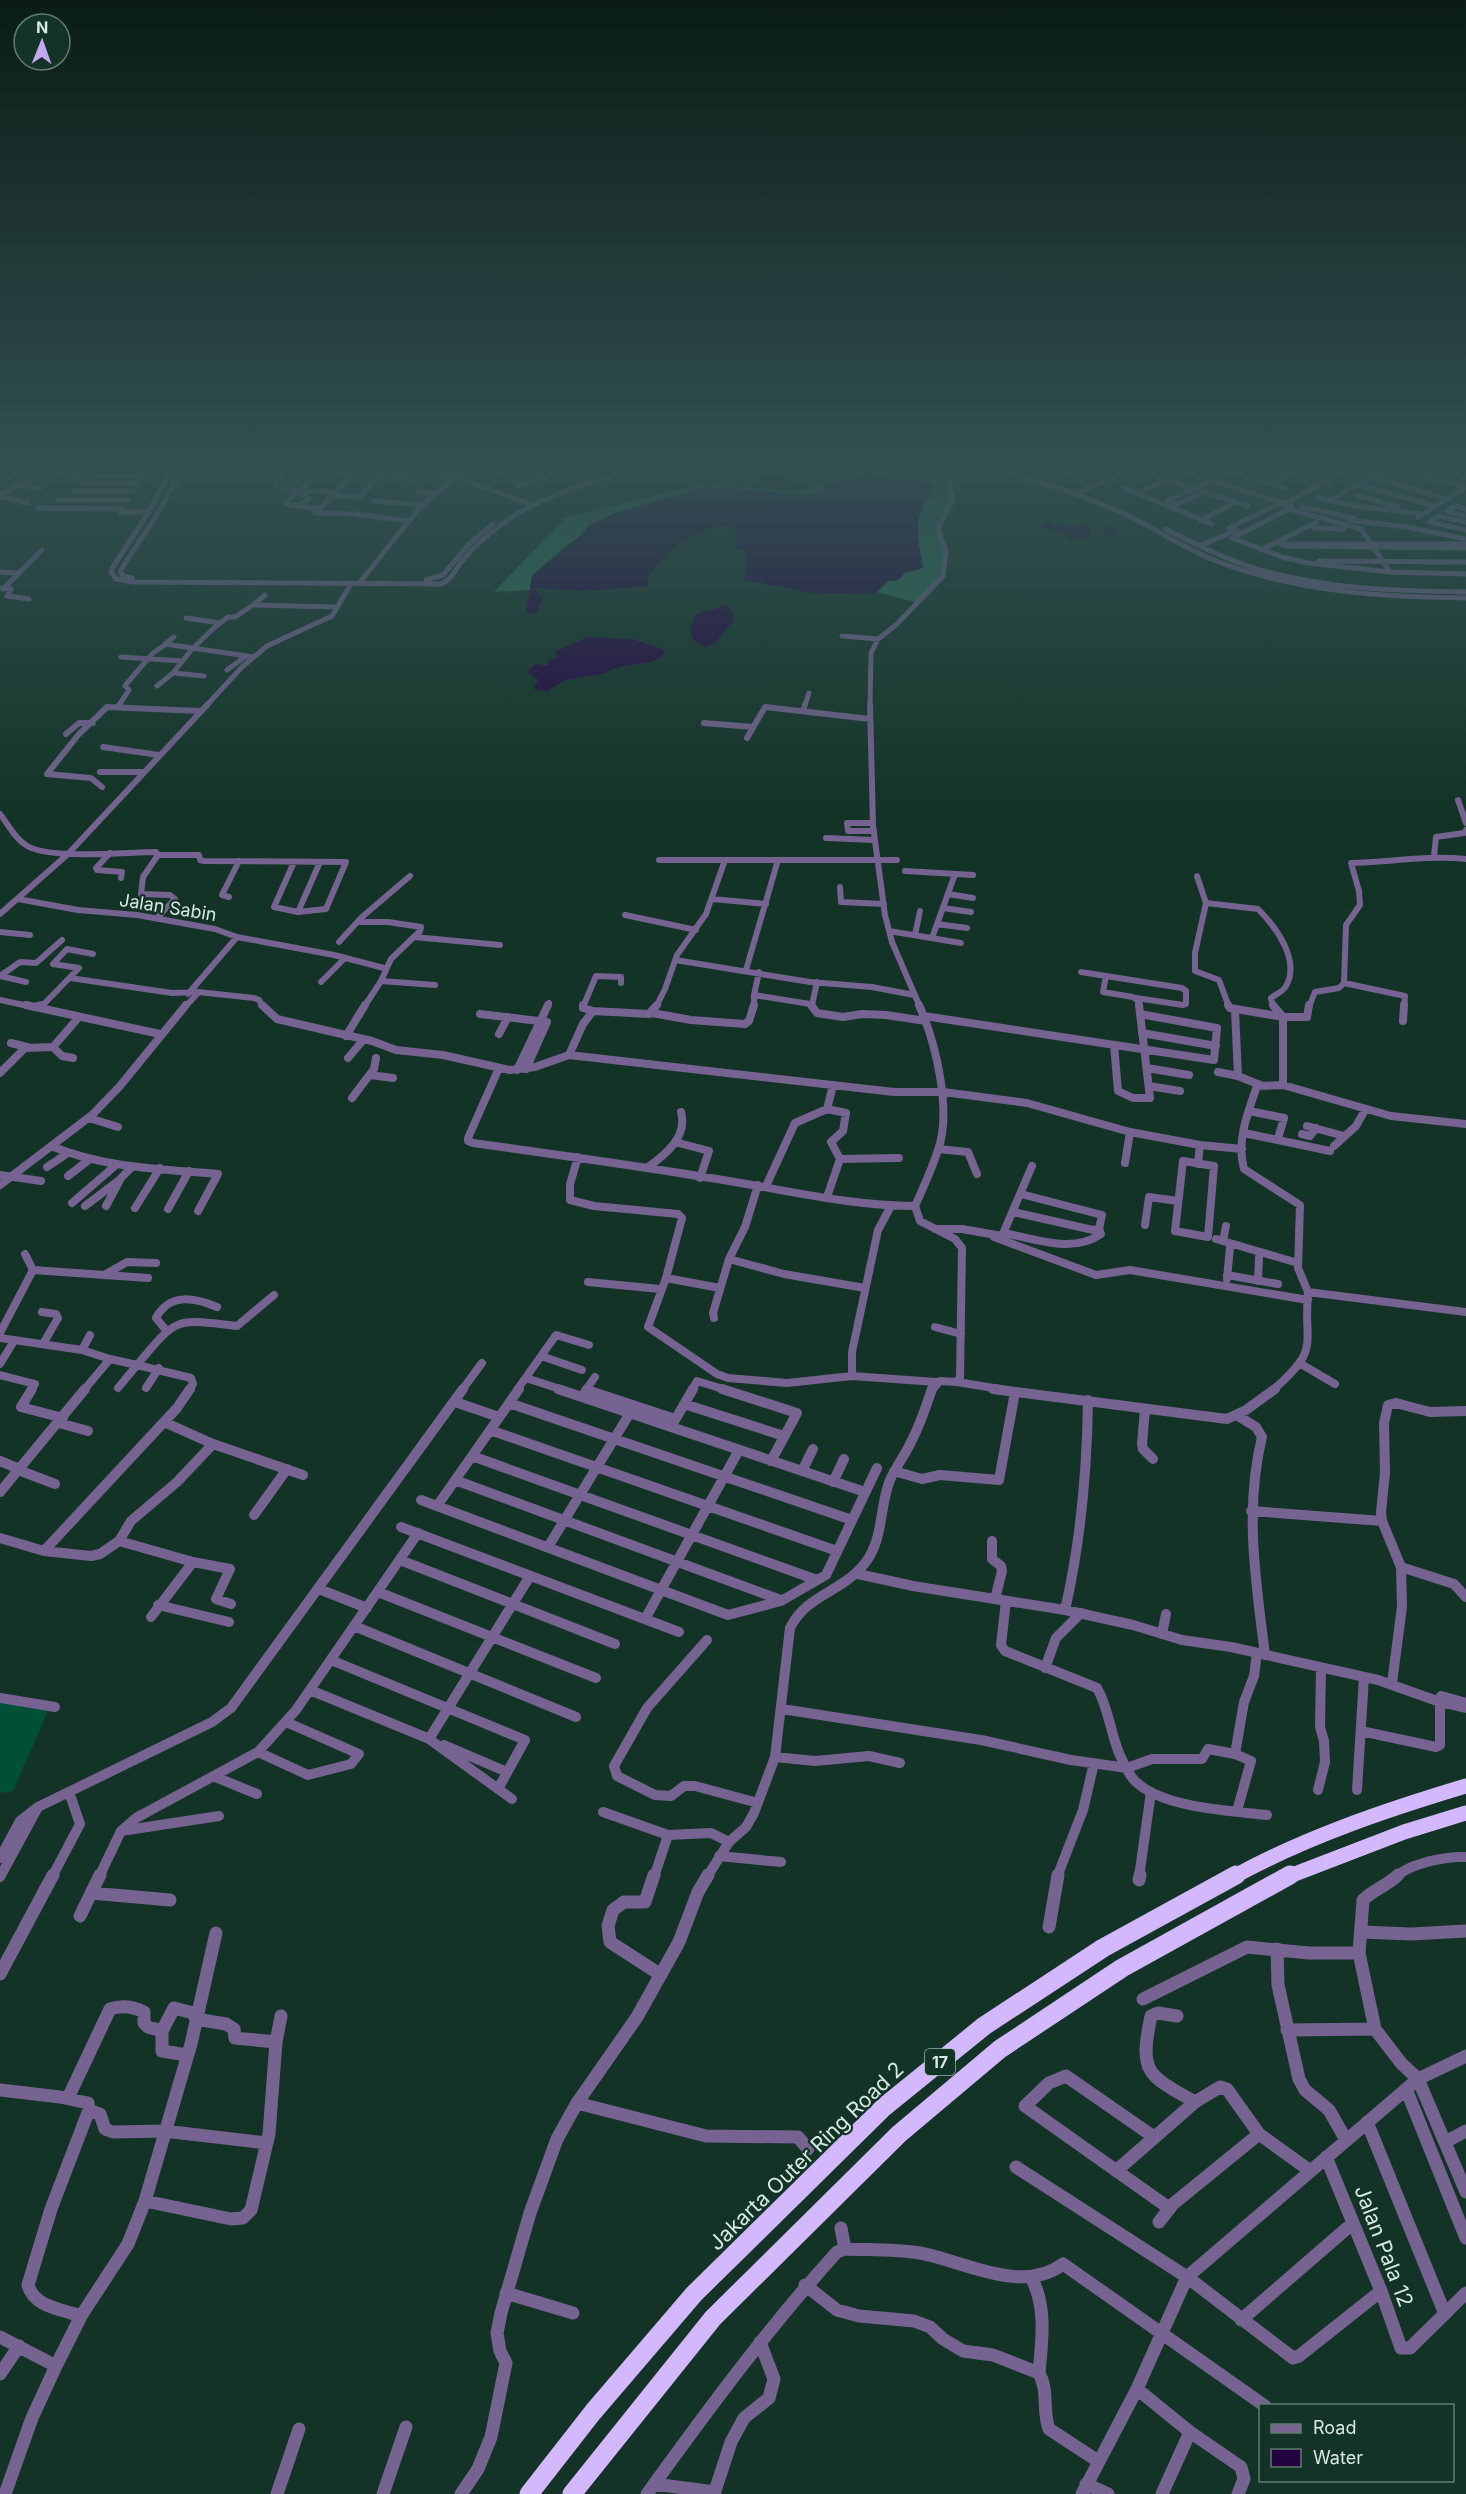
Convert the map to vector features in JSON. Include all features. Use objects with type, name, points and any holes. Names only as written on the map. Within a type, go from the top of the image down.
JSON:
[{"type":"highway","name":"Jakarta Outer Ring Road 2","points":[[529,2494],[593,2412],[694,2294],[884,2107],[984,2026],[1103,1948],[1273,1855],[1391,1809],[1466,1786]]},
{"type":"highway","name":"17","points":[[572,2494],[713,2318],[899,2133],[1000,2049],[1122,1968],[1289,1876],[1404,1832],[1466,1813]]},
{"type":"street","points":[[329,582],[426,582]]},
{"type":"street","points":[[382,582],[392,583]]},
{"type":"street","points":[[939,582],[896,625],[878,639],[871,653],[870,719],[874,840],[889,931],[925,1018],[943,1092],[944,1121],[939,1149],[915,1206],[920,1221],[956,1239],[962,1248],[958,1297],[961,1334],[960,1371],[957,1382]]},
{"type":"street","points":[[1295,582],[1313,587],[1388,596],[1466,598]]},
{"type":"street","points":[[1320,582],[1396,591],[1466,592]]},
{"type":"street","points":[[0,914],[70,852],[200,711],[254,657],[267,646],[331,617],[351,584]]},
{"type":"street","points":[[1,589],[11,590],[7,596],[29,599]]},
{"type":"street","points":[[157,686],[173,673],[192,649],[220,623],[228,617],[235,617],[265,595]]},
{"type":"street","points":[[253,605],[335,608]]},
{"type":"street","points":[[186,618],[220,623]]},
{"type":"street","points":[[842,636],[878,639]]},
{"type":"street","points":[[118,707],[129,690],[126,685],[153,653],[174,637]]},
{"type":"street","points":[[166,644],[254,657]]},
{"type":"street","points":[[227,670],[246,656]]},
{"type":"street","points":[[121,657],[182,661]]},
{"type":"street","points":[[173,673],[204,676]]},
{"type":"street","points":[[803,711],[809,693]]},
{"type":"street","points":[[139,708],[144,699]]},
{"type":"street","points":[[102,787],[91,778],[47,774],[79,734],[107,707],[200,711]]},
{"type":"street","points":[[747,738],[765,707],[870,719]]},
{"type":"street","points":[[66,734],[80,723],[93,723]]},
{"type":"street","points":[[704,723],[753,726]]},
{"type":"street","points":[[103,747],[159,755]]},
{"type":"street","points":[[100,772],[143,772]]},
{"type":"street","points":[[1458,800],[1466,824]]},
{"type":"street","points":[[0,814],[17,838],[27,846],[46,851],[156,852],[158,855],[199,855],[200,860],[346,862],[326,909],[298,912],[274,907],[294,862]]},
{"type":"street","points":[[873,823],[847,823],[848,831],[874,831]]},
{"type":"street","points":[[1434,856],[1436,837],[1464,833],[1466,830]]},
{"type":"street","points":[[826,838],[874,840]]},
{"type":"street","points":[[110,853],[96,868],[97,870],[122,872],[121,878]]},
{"type":"street","points":[[157,918],[175,899],[170,895],[141,894],[143,877],[158,855]]},
{"type":"street","points":[[1197,876],[1206,903],[1206,913],[1197,943],[1194,970],[1219,980],[1226,1003],[1235,1010],[1283,1017],[1307,1017],[1312,994],[1339,988],[1344,983],[1346,925],[1360,905],[1359,891],[1351,863],[1414,861],[1434,856],[1466,859]]},
{"type":"street","points":[[659,860],[897,860]]},
{"type":"street","points":[[652,1013],[667,987],[675,960],[696,930],[712,899],[725,860]]},
{"type":"street","points":[[746,970],[778,860]]},
{"type":"street","points":[[229,897],[222,895],[239,861]]},
{"type":"street","points":[[298,912],[320,862]]},
{"type":"street","points":[[904,871],[973,875]]},
{"type":"street","points":[[932,938],[956,874]]},
{"type":"street","points":[[339,942],[410,876]]},
{"type":"street","points":[[840,887],[841,902],[884,904]]},
{"type":"street","points":[[948,894],[973,898]]},
{"type":"street","name":"Jalan Sabin","points":[[18,898],[78,910],[157,918],[215,929],[237,937],[187,994]]},
{"type":"street","points":[[712,899],[766,904]]},
{"type":"street","points":[[1206,903],[1258,909],[1282,940],[1289,966],[1285,988],[1271,998],[1274,1009],[1283,1017],[1283,1085]]},
{"type":"street","points":[[943,908],[971,912]]},
{"type":"street","points":[[915,935],[920,911]]},
{"type":"street","points":[[625,915],[696,930]]},
{"type":"street","points":[[346,1036],[381,981],[384,968],[393,956],[420,931],[421,927],[358,922]]},
{"type":"street","points":[[937,924],[967,928]]},
{"type":"street","points":[[889,931],[961,943]]},
{"type":"street","points":[[0,932],[30,935]]},
{"type":"street","points":[[237,937],[263,940],[384,968]]},
{"type":"street","points":[[414,937],[500,945]]},
{"type":"street","points":[[0,976],[20,962],[36,963],[62,940]]},
{"type":"street","points":[[34,1007],[43,1005],[79,968],[53,964],[67,949],[93,954]]},
{"type":"street","points":[[321,982],[344,959]]},
{"type":"street","points":[[675,960],[817,982],[872,987],[914,995]]},
{"type":"street","points":[[621,983],[621,977],[596,976],[583,1008],[593,1011],[652,1013],[691,1020],[745,1024],[749,1021],[754,1006],[759,972]]},
{"type":"street","points":[[1081,972],[1182,988],[1186,991],[1186,1004],[1103,992],[1106,976]]},
{"type":"street","points":[[0,976],[26,982]]},
{"type":"street","points":[[70,978],[187,994],[254,998],[260,1000],[266,1011],[277,1019],[396,1050],[443,1055],[499,1068],[521,1069],[569,1055],[894,1092],[943,1092],[1027,1103],[1130,1132],[1200,1145],[1242,1149]]},
{"type":"street","points":[[381,981],[435,985]]},
{"type":"street","points":[[817,982],[812,1005],[817,1013],[843,1017],[862,1014],[925,1018],[1214,1060],[1217,1028],[1140,1014]]},
{"type":"street","points":[[1344,983],[1405,996],[1403,1021]]},
{"type":"street","points":[[0,1185],[4,1177],[51,1142],[62,1139],[89,1118],[198,993]]},
{"type":"street","points":[[754,995],[812,1005]]},
{"type":"street","points":[[1114,1045],[1119,1093],[1150,1098],[1148,1068],[1136,998]]},
{"type":"street","points":[[0,1000],[160,1034]]},
{"type":"street","points":[[521,1069],[549,1003]]},
{"type":"street","points":[[1235,1010],[1238,1076]]},
{"type":"street","points":[[569,1055],[583,1024],[593,1011]]},
{"type":"street","points":[[480,1014],[540,1021]]},
{"type":"street","points":[[53,1047],[79,1017]]},
{"type":"street","points":[[499,1034],[508,1017]]},
{"type":"street","points":[[1142,1033],[1216,1046]]},
{"type":"street","points":[[348,1058],[364,1040]]},
{"type":"street","points":[[10,1043],[27,1047],[53,1047],[62,1056],[73,1058]]},
{"type":"street","points":[[352,1098],[370,1075],[374,1061],[385,1046]]},
{"type":"street","points":[[0,1073],[27,1047]]},
{"type":"street","points":[[499,1068],[468,1141],[700,1178],[762,1185],[826,1197],[891,1206],[915,1206]]},
{"type":"street","points":[[1148,1068],[1189,1075]]},
{"type":"street","points":[[1218,1072],[1238,1076],[1260,1085],[1283,1085],[1369,1111],[1408,1119],[1466,1124]]},
{"type":"street","points":[[370,1075],[393,1078]]},
{"type":"street","points":[[826,1109],[833,1085]]},
{"type":"street","points":[[578,1157],[570,1184],[570,1200],[594,1206],[678,1214],[682,1218],[666,1278],[649,1321],[650,1330],[717,1374],[728,1378],[787,1383],[852,1376],[957,1382],[1015,1392],[1223,1419],[1238,1416],[1301,1364],[1309,1343],[1308,1296],[1296,1253],[1302,1217],[1300,1205],[1244,1170],[1241,1165],[1244,1132],[1257,1086],[1260,1085]]},
{"type":"street","points":[[1149,1086],[1180,1091]]},
{"type":"street","points":[[714,1318],[713,1313],[729,1259],[762,1185],[795,1123],[826,1109],[846,1113],[843,1131],[831,1142],[840,1159],[899,1158]]},
{"type":"street","points":[[1249,1111],[1284,1118],[1279,1135]]},
{"type":"street","points":[[1244,1132],[1332,1148],[1369,1111]]},
{"type":"street","points":[[647,1168],[675,1142],[684,1122],[681,1112]]},
{"type":"street","points":[[89,1118],[118,1127]]},
{"type":"street","points":[[1307,1126],[1344,1136]]},
{"type":"street","points":[[1302,1134],[1311,1136],[1316,1128]]},
{"type":"street","points":[[1125,1163],[1130,1132]]},
{"type":"street","points":[[51,1142],[68,1153],[116,1165],[218,1174],[198,1212]]},
{"type":"street","points":[[675,1142],[709,1151],[700,1178]]},
{"type":"street","points":[[1198,1164],[1200,1145]]},
{"type":"street","points":[[939,1149],[968,1152],[977,1174]]},
{"type":"street","points":[[47,1167],[68,1153]]},
{"type":"street","points":[[68,1176],[90,1158]]},
{"type":"street","points":[[826,1197],[840,1159]]},
{"type":"street","points":[[1183,1161],[1198,1164],[1214,1166],[1208,1237],[1175,1231],[1183,1161]]},
{"type":"street","points":[[72,1203],[116,1165]]},
{"type":"street","points":[[994,1237],[1002,1236],[1004,1233],[1032,1166]]},
{"type":"street","points":[[85,1206],[132,1167]]},
{"type":"street","points":[[135,1208],[160,1168]]},
{"type":"street","points":[[168,1209],[189,1171]]},
{"type":"street","points":[[4,1177],[41,1181]]},
{"type":"street","points":[[105,1206],[121,1178]]},
{"type":"street","points":[[1004,1233],[1078,1245],[1096,1239],[1101,1234],[1099,1229],[1102,1215],[1021,1194]]},
{"type":"street","points":[[1145,1225],[1149,1197],[1178,1201]]},
{"type":"street","points":[[852,1376],[852,1352],[878,1230],[891,1206]]},
{"type":"street","points":[[1014,1212],[1093,1230],[1099,1229]]},
{"type":"street","points":[[1226,1226],[1223,1242],[1226,1286]]},
{"type":"street","points":[[935,1229],[950,1227],[980,1232],[1096,1275],[1130,1270],[1226,1286],[1466,1312]]},
{"type":"street","points":[[1223,1242],[1298,1263]]},
{"type":"street","points":[[25,1254],[33,1270]]},
{"type":"street","points":[[1258,1281],[1259,1257]]},
{"type":"street","points":[[729,1259],[784,1274],[865,1288]]},
{"type":"street","points":[[103,1275],[126,1262],[156,1263]]},
{"type":"street","points":[[33,1270],[148,1278]]},
{"type":"street","points":[[0,1333],[33,1270]]},
{"type":"street","points":[[1227,1275],[1278,1284]]},
{"type":"street","points":[[666,1278],[720,1288]]},
{"type":"street","points":[[588,1282],[660,1289]]},
{"type":"street","points":[[118,1388],[166,1330],[183,1321],[237,1326],[274,1295]]},
{"type":"street","points":[[166,1330],[156,1318],[176,1299],[190,1297],[217,1307]]},
{"type":"street","points":[[42,1312],[56,1314],[58,1318],[43,1344]]},
{"type":"street","points":[[934,1327],[961,1334]]},
{"type":"street","points":[[82,1350],[90,1335]]},
{"type":"street","points":[[437,1506],[556,1335],[589,1346]]},
{"type":"street","points":[[0,1338],[82,1350],[110,1359],[159,1368],[193,1380],[192,1388],[164,1422],[44,1551]]},
{"type":"street","points":[[2,1359],[14,1341]]},
{"type":"street","points":[[541,1356],[582,1370]]},
{"type":"street","points":[[0,1492],[21,1470],[110,1359]]},
{"type":"street","points":[[1,1853],[20,1821],[38,1807],[212,1722],[231,1708],[483,1363]]},
{"type":"street","points":[[1301,1364],[1335,1384]]},
{"type":"street","points":[[147,1388],[159,1368]]},
{"type":"street","points":[[0,1375],[35,1384],[21,1407],[88,1431]]},
{"type":"street","points":[[585,1394],[595,1377]]},
{"type":"street","points":[[526,1378],[585,1394],[673,1423],[739,1450],[865,1492]]},
{"type":"street","points":[[673,1423],[697,1381],[797,1413],[771,1461]]},
{"type":"street","points":[[461,2494],[478,2469],[491,2437],[506,2363],[500,2351],[498,2333],[506,2293],[530,2213],[557,2139],[577,2103],[637,2017],[679,1942],[698,1892],[719,1857],[729,1842],[746,1827],[758,1803],[775,1757],[790,1628],[795,1614],[808,1603],[843,1585],[858,1574],[874,1548],[883,1522],[888,1488],[894,1471],[914,1436],[936,1382]]},
{"type":"street","points":[[894,1471],[925,1480],[933,1480],[940,1475],[999,1480],[1015,1392]]},
{"type":"street","points":[[585,1394],[630,1413],[673,1423]]},
{"type":"street","points":[[1065,1610],[1078,1554],[1087,1458],[1088,1400]]},
{"type":"street","points":[[455,1402],[499,1417]]},
{"type":"street","points":[[509,1402],[852,1520]]},
{"type":"street","points":[[1392,1683],[1402,1607],[1401,1567],[1382,1521],[1384,1423],[1388,1405],[1396,1403],[1430,1412],[1466,1411]]},
{"type":"street","points":[[684,1404],[784,1436]]},
{"type":"street","points":[[1145,1409],[1142,1444],[1143,1449],[1153,1459]]},
{"type":"street","points":[[548,1547],[630,1413]]},
{"type":"street","points":[[1235,1754],[1244,1702],[1261,1654],[1251,1511],[1255,1462],[1262,1437],[1256,1427],[1238,1416]]},
{"type":"street","points":[[164,1422],[213,1444],[303,1475]]},
{"type":"street","points":[[490,1430],[837,1551]]},
{"type":"street","points":[[0,1538],[44,1551],[91,1556],[100,1554],[118,1541],[131,1521],[177,1482],[213,1444]]},
{"type":"street","points":[[802,1471],[813,1449]]},
{"type":"street","points":[[645,1619],[739,1450]]},
{"type":"street","points":[[472,1456],[817,1580]]},
{"type":"street","points":[[833,1482],[844,1459]]},
{"type":"street","points":[[0,1461],[55,1484]]},
{"type":"street","points":[[421,1500],[728,1615],[781,1601],[826,1575],[877,1468]]},
{"type":"street","points":[[254,1515],[287,1469]]},
{"type":"street","points":[[455,1480],[781,1601]]},
{"type":"street","points":[[1251,1511],[1382,1521]]},
{"type":"street","points":[[401,1527],[679,1632]]},
{"type":"street","points":[[80,1916],[121,1831],[136,1818],[258,1752],[286,1722],[418,1533]]},
{"type":"street","points":[[118,1541],[193,1562],[230,1569],[216,1599],[231,1604]]},
{"type":"street","points":[[992,1541],[992,1559],[1001,1566],[1002,1570],[995,1599]]},
{"type":"street","points":[[400,1560],[615,1644]]},
{"type":"street","points":[[151,1617],[193,1562]]},
{"type":"street","points":[[1401,1567],[1454,1584],[1466,1597]]},
{"type":"street","points":[[858,1574],[913,1586],[1081,1613],[1182,1640],[1261,1654],[1392,1683],[1440,1702],[1466,1708]]},
{"type":"street","points":[[429,1739],[530,1576]]},
{"type":"street","points":[[319,1589],[367,1608]]},
{"type":"street","points":[[378,1592],[596,1678]]},
{"type":"street","points":[[1006,1601],[1001,1645],[1012,1655],[1097,1688],[1104,1698],[1119,1753],[1136,1782],[1151,1792],[1209,1808],[1267,1815]]},
{"type":"street","points":[[159,1605],[229,1622]]},
{"type":"street","points":[[1045,1668],[1056,1638],[1081,1613]]},
{"type":"street","points":[[1162,1634],[1166,1614]]},
{"type":"street","points":[[354,1626],[576,1717]]},
{"type":"street","points":[[706,1640],[647,1708],[614,1766],[614,1772],[617,1776],[655,1796],[670,1796],[684,1786],[695,1786],[758,1803]]},
{"type":"street","points":[[331,1660],[525,1740],[498,1789]]},
{"type":"street","points":[[1318,1790],[1325,1762],[1324,1741],[1320,1727],[1321,1667]]},
{"type":"street","points":[[1357,1790],[1365,1677]]},
{"type":"street","points":[[310,1690],[507,1772]]},
{"type":"street","points":[[1361,1731],[1438,1746],[1440,1744],[1441,1696],[1466,1702]]},
{"type":"street","points":[[0,1698],[55,1707]]},
{"type":"street","points":[[782,1709],[981,1740],[1012,1749],[1127,1768],[1152,1759],[1202,1759],[1208,1749],[1235,1754],[1251,1761],[1237,1811]]},
{"type":"street","points":[[258,1752],[308,1775],[351,1764],[359,1754],[286,1722]]},
{"type":"street","points":[[429,1739],[512,1799]]},
{"type":"street","points":[[775,1757],[815,1761],[869,1756],[900,1763]]},
{"type":"street","points":[[1050,1927],[1058,1873],[1083,1810],[1094,1763]]},
{"type":"street","points":[[213,1776],[257,1794]]},
{"type":"street","points":[[0,1974],[80,1824],[69,1792]]},
{"type":"street","points":[[1139,1880],[1151,1792]]},
{"type":"street","points":[[0,1877],[38,1807]]},
{"type":"street","points":[[603,1812],[668,1835],[711,1833],[729,1842]]},
{"type":"street","points":[[121,1831],[219,1816]]},
{"type":"street","points":[[661,1975],[610,1941],[607,1935],[607,1925],[615,1906],[623,1901],[645,1902],[668,1835]]},
{"type":"street","points":[[1466,1850],[1402,1871],[1390,1882],[1372,1891],[1363,1900],[1359,1953],[1375,2029],[1401,2062],[1418,2079],[1466,2192]]},
{"type":"street","points":[[1450,1856],[1466,1857]]},
{"type":"street","points":[[719,1857],[781,1862]]},
{"type":"street","points":[[91,1893],[170,1900]]},
{"type":"street","points":[[1362,1932],[1411,1934],[1466,1931]]},
{"type":"street","points":[[5,2494],[32,2418],[56,2366],[81,2316],[128,2244],[145,2201],[187,2055],[216,1933]]},
{"type":"street","points":[[1143,1999],[1247,1947],[1309,1953],[1359,1953]]},
{"type":"street","points":[[1277,1949],[1278,1985],[1299,2079],[1305,2090],[1329,2110],[1346,2140]]},
{"type":"street","points":[[68,2098],[110,2008],[119,2005],[135,2007],[144,2012],[144,2023],[148,2027],[162,2031]]},
{"type":"street","points":[[187,2055],[162,2050],[162,2031],[174,2008],[193,2013],[196,2019]]},
{"type":"street","points":[[1177,2016],[1158,2013],[1151,2016],[1144,2060],[1146,2068],[1153,2077],[1195,2102]]},
{"type":"street","points":[[145,2201],[231,2219],[243,2218],[251,2210],[267,2144],[276,2042],[281,2016]]},
{"type":"street","points":[[196,2019],[225,2024],[234,2029],[235,2038],[276,2042]]},
{"type":"street","points":[[1287,2030],[1375,2029]]},
{"type":"street","points":[[1108,2494],[1084,2489],[1137,2389],[1187,2277],[1309,2170],[1418,2079],[1466,2056]]},
{"type":"street","points":[[1154,2138],[1066,2076],[1058,2077],[1049,2083],[1025,2106],[1169,2208]]},
{"type":"street","points":[[1116,2171],[1195,2102],[1220,2087],[1227,2089],[1259,2134],[1309,2170]]},
{"type":"street","points":[[1406,2089],[1466,2238]]},
{"type":"street","points":[[0,2090],[68,2098],[88,2103],[89,2110],[51,2209],[28,2285],[31,2296],[37,2301],[81,2316]]},
{"type":"street","points":[[577,2103],[706,2136],[798,2137],[808,2149]]},
{"type":"street","points":[[89,2110],[100,2114],[105,2129],[113,2132],[164,2131],[267,2144]]},
{"type":"street","points":[[1367,2122],[1445,2314],[1466,2293]]},
{"type":"street","points":[[1445,2142],[1466,2131]]},
{"type":"street","points":[[1159,2222],[1169,2208],[1259,2134]]},
{"type":"street","name":"Jalan Pala 12","points":[[1326,2157],[1381,2291],[1398,2345],[1403,2349],[1410,2348],[1445,2314]]},
{"type":"street","points":[[1016,2167],[1187,2277],[1293,2358],[1299,2356],[1381,2291]]},
{"type":"street","points":[[1241,2320],[1353,2223]]},
{"type":"street","points":[[841,2228],[844,2249]]},
{"type":"street","points":[[650,2489],[805,2285],[837,2252],[844,2249],[921,2253],[1014,2276],[1050,2275],[1063,2264],[1262,2404]]},
{"type":"street","points":[[1031,2277],[1039,2289],[1041,2302],[1040,2373],[1047,2387],[1045,2413],[1049,2429],[1098,2461]]},
{"type":"street","points":[[805,2285],[837,2310],[859,2316],[914,2321],[930,2327],[943,2340],[963,2351],[993,2355],[1040,2373]]},
{"type":"street","points":[[506,2293],[573,2313]]},
{"type":"street","points":[[0,2337],[56,2366]]},
{"type":"street","points":[[650,2489],[714,2493],[731,2442],[744,2418],[769,2398],[774,2379],[760,2342]]},
{"type":"street","points":[[0,2374],[19,2346]]},
{"type":"street","points":[[1137,2389],[1190,2432],[1241,2468],[1244,2479],[1238,2494]]},
{"type":"street","points":[[383,2494],[406,2427]]},
{"type":"street","points":[[277,2494],[299,2429]]},
{"type":"street","points":[[1162,2494],[1190,2432]]},
{"type":"green space","points":[[503,582],[531,582],[530,590],[494,592]]},
{"type":"green space","points":[[887,582],[936,582],[917,603],[877,592]]},
{"type":"green space","points":[[0,1702],[48,1711],[13,1791],[0,1793]]},
{"type":"water","points":[[531,582],[648,582],[648,586],[582,591],[536,588],[534,590],[538,591],[538,595],[544,598],[536,614],[526,612]]},
{"type":"water","points":[[756,582],[886,582],[875,593],[817,594]]},
{"type":"water","points":[[727,605],[735,619],[715,643],[705,647],[696,642],[691,632],[693,618],[701,612]]},
{"type":"water","points":[[588,637],[632,639],[665,650],[662,657],[650,662],[565,680],[548,691],[534,689],[538,679],[528,673],[530,668],[536,664],[549,666],[548,660],[558,658],[556,651]]}]
